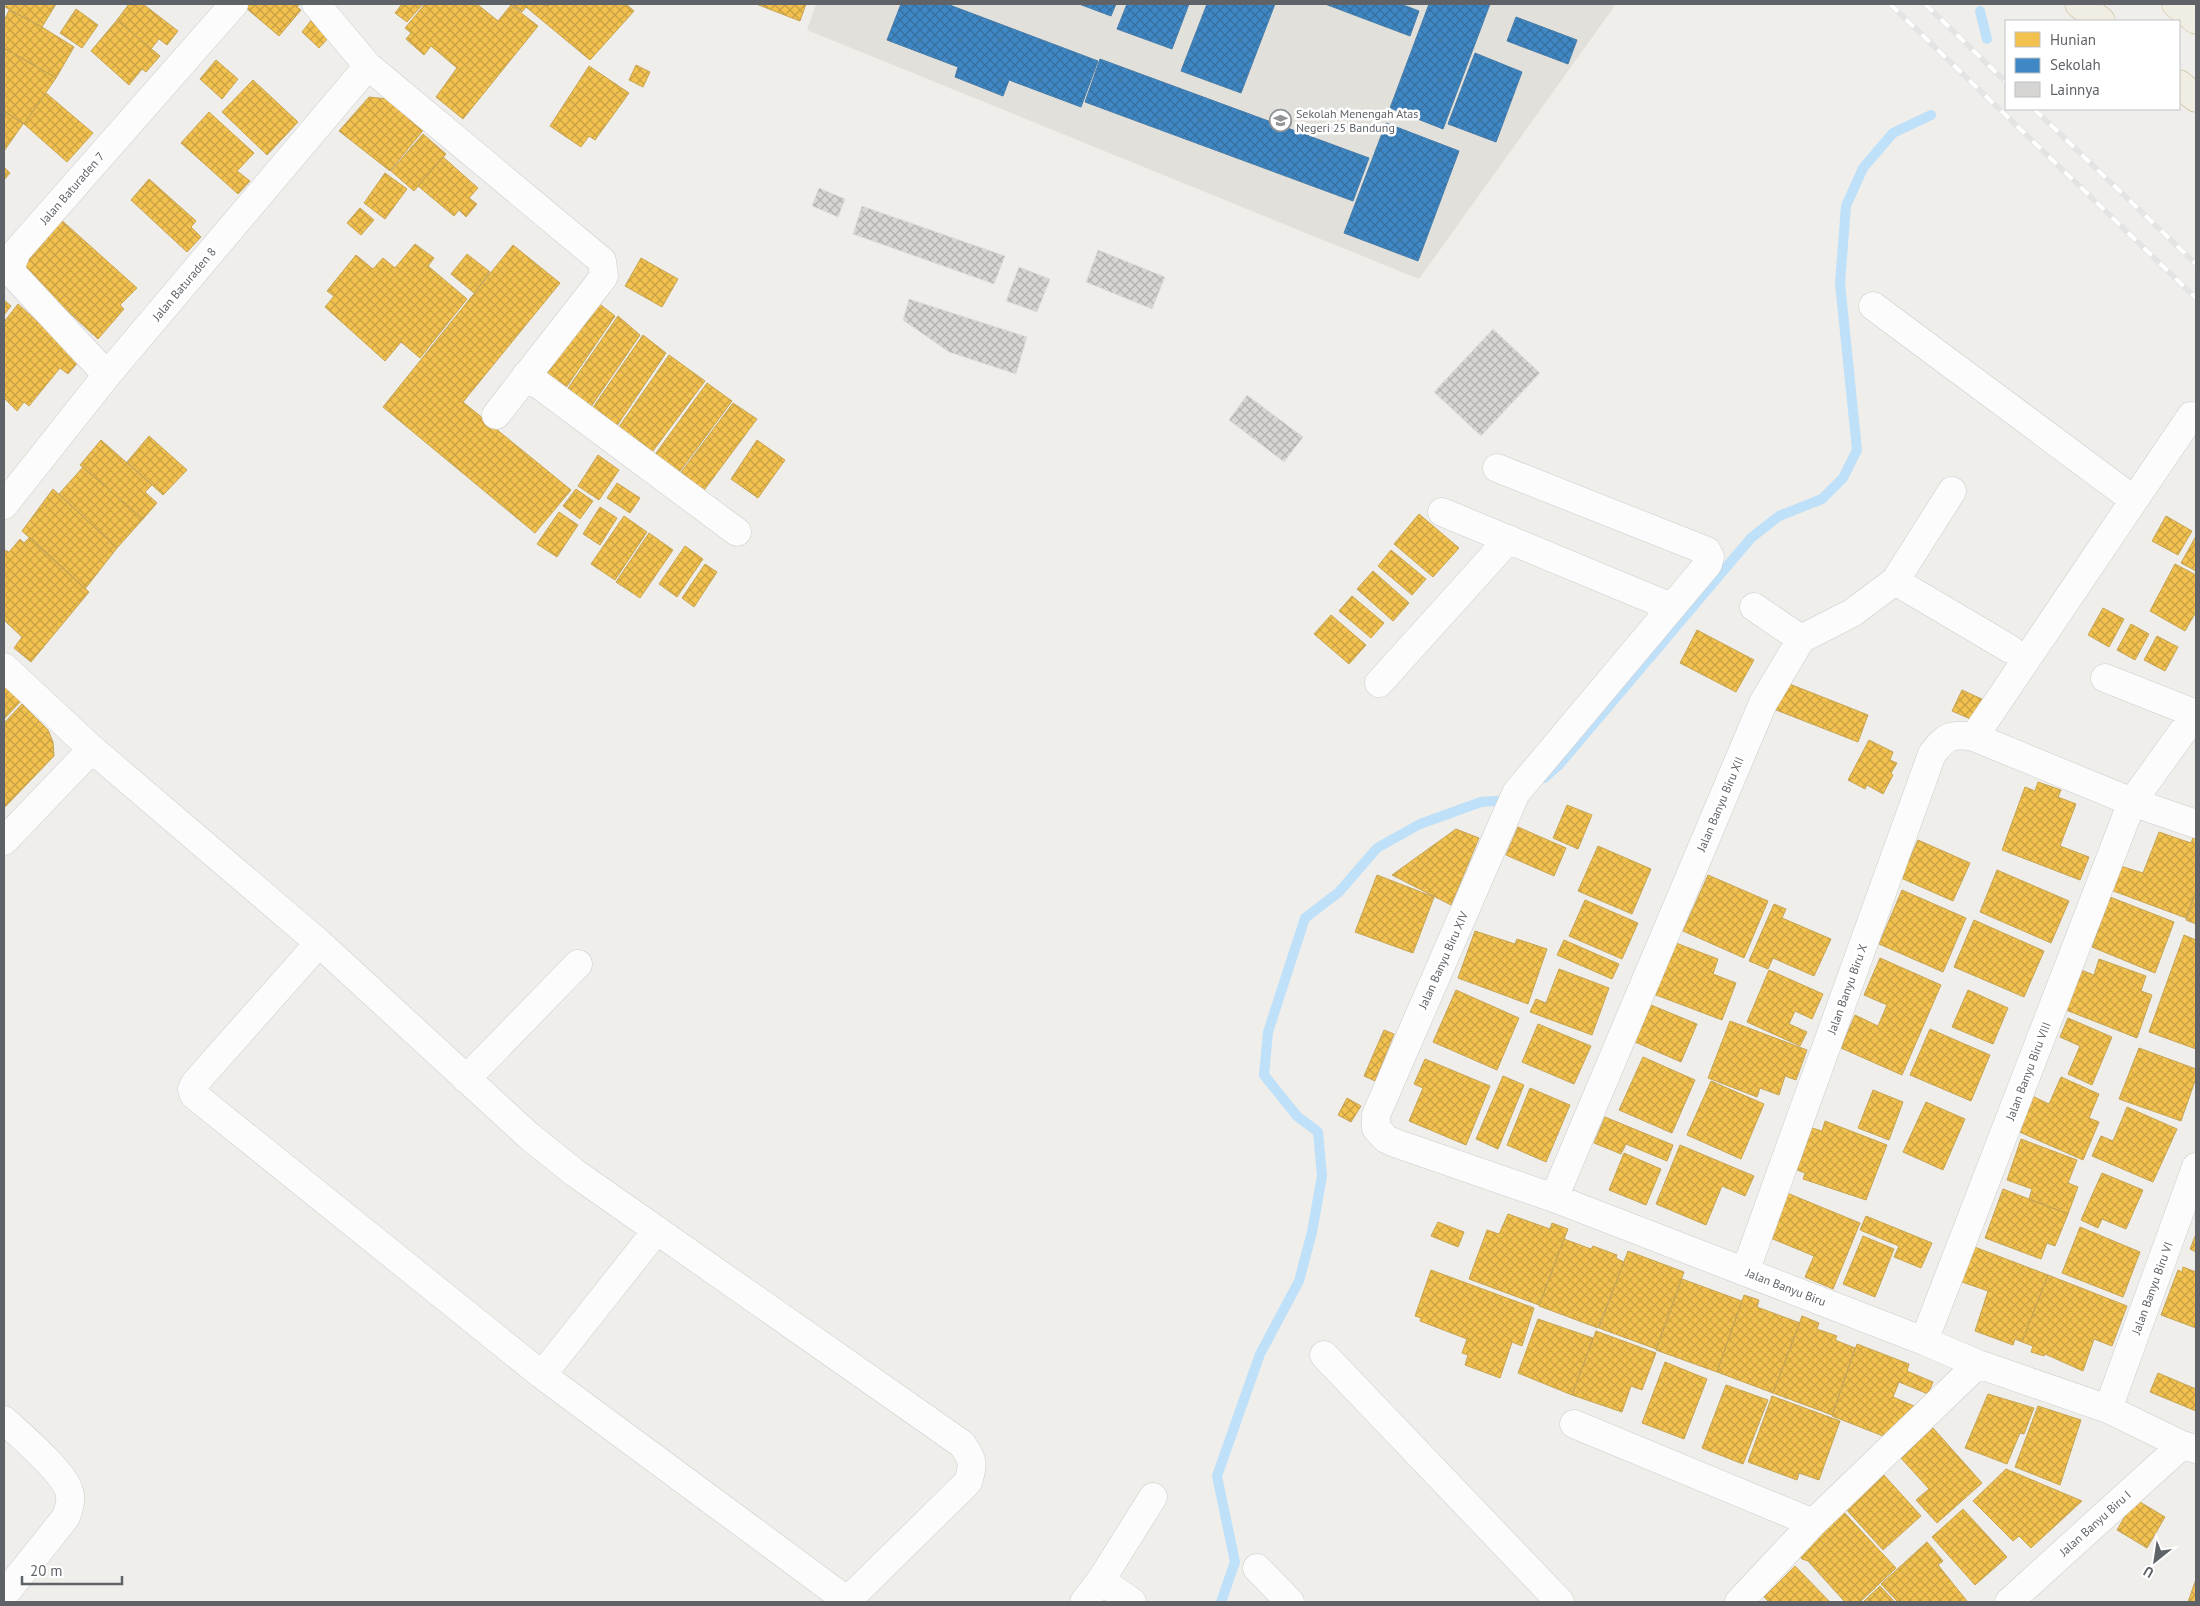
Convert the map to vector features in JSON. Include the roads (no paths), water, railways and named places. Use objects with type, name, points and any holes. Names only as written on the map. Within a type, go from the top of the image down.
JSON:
[{"type":"highway","points":[[2079,4],[2100,20]]},
{"type":"highway","points":[[2176,4],[2196,20]]},
{"type":"highway","points":[[2180,85],[2196,98]]},
{"type":"street","name":"Jalan Baturaden 7","points":[[107,374],[12,273],[12,263],[17,251],[234,4]]},
{"type":"street","points":[[316,4],[368,66],[602,261],[604,276],[496,415]]},
{"type":"street","name":"Jalan Baturaden 8","points":[[4,505],[107,374],[368,66]]},
{"type":"street","points":[[1873,306],[2134,500]]},
{"type":"street","points":[[526,375],[738,532]]},
{"type":"street","points":[[2191,416],[1974,737],[2132,802],[2196,824]]},
{"type":"street","name":"Jalan Banyu Biru XIV","points":[[1376,1128],[1376,1115],[1511,804],[1708,564],[1710,557],[1707,551],[1497,468]]},
{"type":"street","points":[[1754,607],[1801,639],[1852,613],[1895,581],[1952,491]]},
{"type":"street","points":[[1442,512],[1671,607]]},
{"type":"street","points":[[1379,683],[1509,539]]},
{"type":"street","points":[[1895,581],[2010,649]]},
{"type":"street","name":"Jalan Banyu Biru XII","points":[[1554,1198],[1763,703],[1801,639]]},
{"type":"street","points":[[4,667],[92,749],[319,943],[529,1136],[575,1173],[962,1444],[972,1458],[972,1469],[968,1482],[848,1602],[542,1375],[192,1093],[195,1082],[319,943]]},
{"type":"street","points":[[2105,678],[2196,714]]},
{"type":"street","name":"Jalan Banyu Biru VIII","points":[[1924,1341],[2132,802],[2196,714]]},
{"type":"street","name":"Jalan Banyu Biru X","points":[[1745,1272],[1932,754],[1944,738],[1958,734],[1974,737]]},
{"type":"street","points":[[4,841],[55,790],[92,749]]},
{"type":"street","points":[[466,1079],[578,964]]},
{"type":"street","name":"Jalan Banyu Biru","points":[[1376,1128],[1386,1139],[1395,1143],[1554,1198],[1924,1341],[1978,1364],[2108,1409],[2189,1447]]},
{"type":"street","name":"Jalan Banyu Biru VI","points":[[2108,1409],[2196,1167]]},
{"type":"street","points":[[542,1375],[657,1230]]},
{"type":"street","points":[[1324,1355],[1560,1602]]},
{"type":"street","points":[[1739,1602],[1813,1523],[1978,1364]]},
{"type":"street","points":[[1574,1424],[1813,1523]]},
{"type":"street","points":[[4,1596],[66,1517],[71,1505],[69,1490],[45,1458],[8,1431]]},
{"type":"street","name":"Jalan Banyu Biru I","points":[[2009,1602],[2189,1447]]},
{"type":"street","points":[[1084,1602],[1101,1580],[1152,1498]]},
{"type":"street","points":[[1257,1568],[1290,1602]]},
{"type":"street","points":[[1101,1580],[1132,1602]]},
{"type":"waterway","points":[[1980,11],[1987,39]]},
{"type":"waterway","points":[[1544,778],[1558,766],[1751,538],[1779,516],[1822,499],[1843,478],[1857,450],[1840,283],[1846,206],[1863,168],[1893,133],[1931,115]]},
{"type":"waterway","points":[[1221,1602],[1235,1562],[1217,1476],[1260,1354],[1299,1281],[1312,1232],[1322,1176],[1318,1132],[1297,1116],[1264,1075],[1268,1032],[1305,918],[1339,892],[1377,848],[1420,824],[1481,802],[1511,800]]},
{"type":"railway","points":[[1890,4],[2196,298]]},
{"type":"railway","points":[[1925,4],[2005,81]]},
{"type":"railway","points":[[2035,110],[2196,264]]},
{"type":"place","name":"Sekolah Menengah Atas Negeri 25 Bandung","points":[[1280,120]]}]
